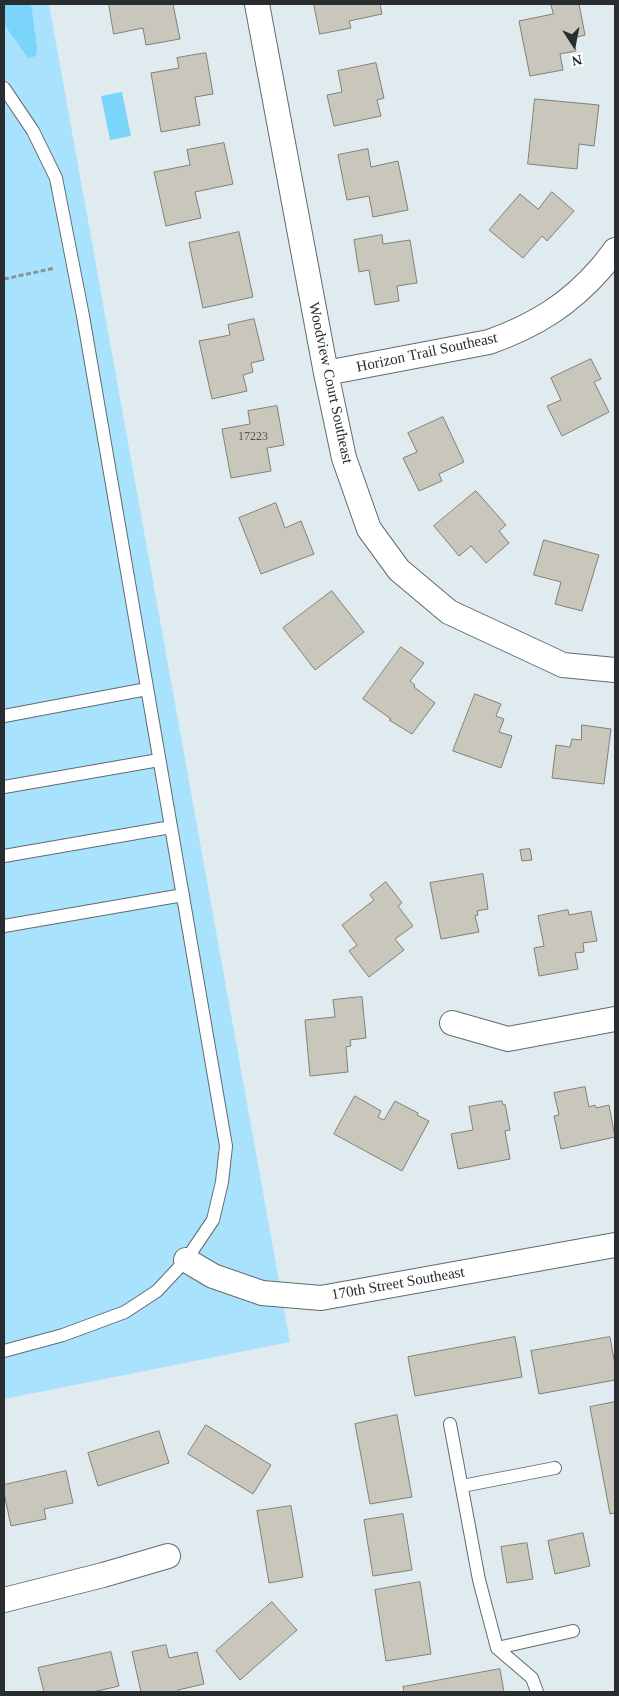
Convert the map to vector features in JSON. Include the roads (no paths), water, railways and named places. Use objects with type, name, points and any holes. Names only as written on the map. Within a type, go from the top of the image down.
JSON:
[{"type":"street","name":"Woodview Court Southeast","points":[[257,4],[326,374],[344,458],[369,529],[399,570],[449,612],[563,665],[615,670]]},
{"type":"street","name":"Horizon Trail Southeast","points":[[326,374],[489,342],[515,333],[542,319],[568,301],[594,276],[615,250]]},
{"type":"street","points":[[452,1023],[508,1039],[615,1019]]},
{"type":"street","name":"170th Street Southeast","points":[[186,1260],[213,1276],[262,1293],[321,1298],[615,1245]]},
{"type":"street","points":[[4,1600],[103,1575],[168,1556]]},
{"type":"lane","points":[[4,88],[33,130],[56,178],[83,316],[226,1146],[222,1182],[213,1220],[186,1260],[156,1291],[125,1312],[63,1335],[4,1351]]},
{"type":"lane","points":[[4,716],[147,689]]},
{"type":"lane","points":[[4,787],[159,760]]},
{"type":"lane","points":[[4,856],[171,828]]},
{"type":"lane","points":[[4,926],[182,895]]},
{"type":"lane","points":[[450,1424],[479,1580],[497,1648],[532,1678],[538,1692]]},
{"type":"lane","points":[[462,1486],[555,1468]]},
{"type":"lane","points":[[497,1648],[573,1632]]}]
